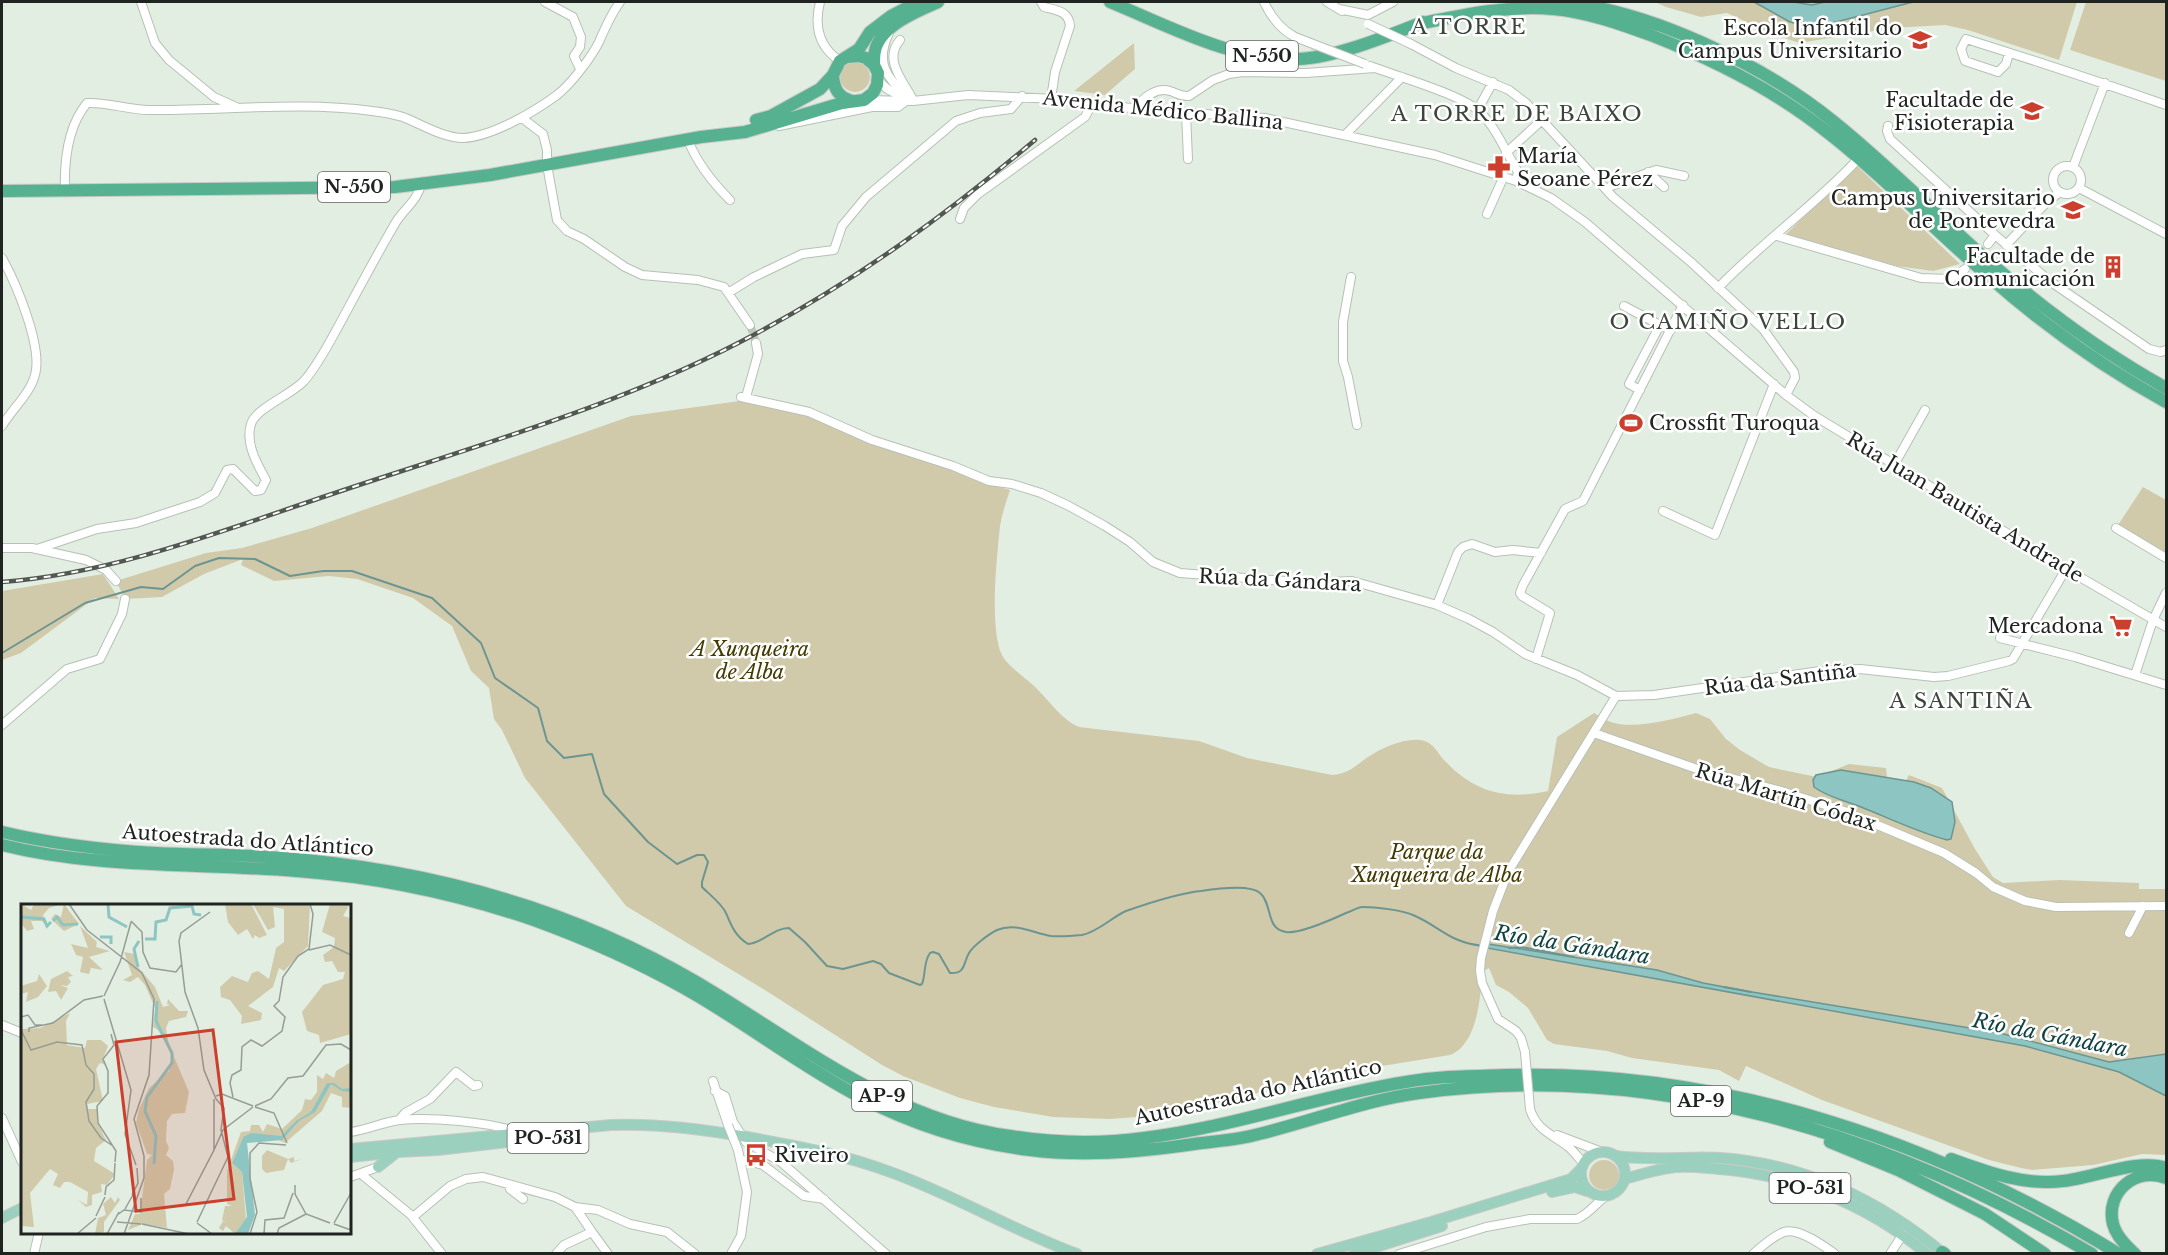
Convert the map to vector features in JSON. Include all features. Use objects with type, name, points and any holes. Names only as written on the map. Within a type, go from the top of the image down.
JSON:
[{"type":"highway","name":"N-550","points":[[2,191],[353,188],[421,184],[688,140],[771,116],[820,89],[844,59],[859,49],[870,32],[891,16],[918,2]]},
{"type":"highway","points":[[833,75],[833,85],[844,99],[859,100],[873,93],[878,78],[874,65],[875,50],[881,38],[919,10],[938,2]]},
{"type":"highway","name":"N-550","points":[[1110,2],[1207,42],[1275,58],[1316,57],[1351,48],[1444,14],[1502,2],[1518,2]]},
{"type":"highway","points":[[1554,2],[1578,2],[1631,15],[1682,34],[1737,60],[1809,103],[1868,150],[1984,257],[2025,291],[2115,357],[2166,388]]},
{"type":"highway","name":"N-550","points":[[1418,24],[1493,11],[1533,8],[1578,12],[1629,27],[1678,46],[1771,93],[1827,131],[2018,302],[2061,335],[2166,402]]},
{"type":"highway","points":[[844,59],[859,56],[866,58],[874,65]]},
{"type":"highway","name":"N-550","points":[[701,137],[745,132],[859,100]]},
{"type":"highway","name":"Autoestrada do Atlántico","points":[[2,832],[82,847],[153,853],[260,856],[366,866],[456,885],[523,904],[597,933],[658,962],[716,994],[826,1065],[871,1091],[916,1111],[1007,1136],[1074,1142],[1141,1138],[1208,1126],[1350,1092],[1412,1080],[1539,1074],[1663,1082],[1732,1095],[1802,1112],[1921,1154],[2027,1202],[2119,1254]]},
{"type":"highway","name":"Autoestrada do Atlántico","points":[[2,845],[57,856],[123,863],[265,868],[337,875],[445,894],[495,908],[582,939],[634,962],[684,988],[831,1080],[895,1114],[946,1133],[1030,1151],[1089,1153],[1145,1151],[1250,1137],[1364,1104],[1416,1093],[1465,1088],[1566,1086],[1622,1090],[1688,1098],[1759,1113],[1863,1145],[1980,1194],[2092,1254]]},
{"type":"highway","points":[[1802,1112],[1829,1115],[1988,1173],[2025,1181],[2061,1182],[2148,1166],[2166,1168]]},
{"type":"highway","points":[[1759,1113],[1898,1170],[1985,1214],[2045,1254]]},
{"type":"highway","points":[[2135,1254],[2114,1226],[2112,1212],[2117,1192],[2132,1178],[2141,1175],[2158,1174],[2166,1178]]},
{"type":"main road","name":"PO-531","points":[[351,1150],[641,1124],[700,1129],[741,1147],[828,1152],[894,1173],[1012,1228],[1077,1254]]},
{"type":"main road","name":"PO-531","points":[[351,1157],[399,1155],[627,1131],[660,1131],[741,1147],[807,1153],[861,1167],[1061,1254]]},
{"type":"main road","points":[[378,1167],[399,1155],[404,1148],[428,1146],[455,1139]]},
{"type":"main road","points":[[351,1150],[391,1149],[399,1155]]},
{"type":"main road","name":"PO-531","points":[[1602,1152],[1646,1159],[1724,1158],[1812,1176],[1890,1213],[1944,1253]]},
{"type":"main road","points":[[1317,1254],[1572,1179],[1594,1153],[1602,1152]]},
{"type":"main road","points":[[377,1155],[381,1161],[378,1167]]},
{"type":"main road","points":[[1616,1156],[1624,1166],[1625,1179]]},
{"type":"main road","points":[[1582,1166],[1581,1181],[1589,1192]]},
{"type":"main road","name":"PO-531","points":[[1606,1196],[1618,1191],[1625,1179],[1655,1170],[1677,1167],[1741,1171],[1813,1189],[1858,1208],[1903,1234],[1927,1254]]},
{"type":"main road","points":[[1354,1254],[1564,1189],[1575,1187],[1606,1196]]},
{"type":"main road","points":[[1338,1254],[1462,1217],[1490,1204]]},
{"type":"main road","points":[[2,1218],[21,1208]]},
{"type":"main road","points":[[2,1225],[21,1216]]},
{"type":"street","points":[[141,2],[155,43],[169,60],[214,98],[236,108]]},
{"type":"street","points":[[545,2],[573,17],[581,37],[580,47],[574,56],[580,69]]},
{"type":"street","points":[[65,190],[64,162],[80,112],[87,103],[98,102],[147,110],[305,106],[383,112],[460,138],[473,137],[522,118],[559,93],[597,45],[613,11],[620,2]]},
{"type":"street","points":[[819,2],[817,15],[821,40],[828,54],[844,59]]},
{"type":"street","points":[[1041,2],[1044,7],[1065,13],[1070,19],[1070,26],[1054,72],[1055,99]]},
{"type":"street","points":[[1264,2],[1279,26],[1295,37],[1459,99],[1478,110],[1486,119],[1518,172],[1516,181]]},
{"type":"street","points":[[1327,2],[1456,68],[1493,82],[1519,97],[1543,119],[1593,177],[1763,329],[1794,372],[1795,378],[1786,395]]},
{"type":"street","points":[[1339,9],[1368,15],[1393,2]]},
{"type":"street","points":[[892,28],[885,41],[882,57],[885,72],[895,86],[909,99]]},
{"type":"street","points":[[2009,53],[2006,64],[1998,72],[1965,61],[1961,49],[1965,39],[2105,83],[2166,105]]},
{"type":"street","points":[[900,40],[895,46],[892,63],[909,99]]},
{"type":"street","points":[[1137,108],[1141,101],[1154,93],[1166,90],[1185,97],[1189,96],[1213,80],[1229,74],[1243,72],[1306,73],[1375,68]]},
{"type":"street","points":[[1345,135],[1402,77]]},
{"type":"street","name":"Avenida Médico Ballina","points":[[878,78],[888,90],[909,99]]},
{"type":"street","points":[[1478,110],[1493,82]]},
{"type":"street","points":[[2073,167],[2105,83]]},
{"type":"street","name":"Avenida Médico Ballina","points":[[859,100],[922,100],[968,95],[1022,96],[1186,113],[1265,118],[1435,155],[1516,181]]},
{"type":"street","points":[[728,293],[754,277],[802,254],[834,250],[842,226],[866,197],[956,121],[980,113],[1011,109],[1022,96]]},
{"type":"street","points":[[773,124],[782,127],[872,107],[898,107],[909,99]]},
{"type":"street","points":[[960,219],[964,208],[978,194],[1085,117],[1096,104]]},
{"type":"street","points":[[1186,113],[1188,159]]},
{"type":"street","points":[[522,118],[543,134],[557,220],[567,231],[642,275],[698,280],[724,287],[750,325]]},
{"type":"street","points":[[1506,153],[1543,119]]},
{"type":"street","points":[[1888,126],[1890,139],[2006,245],[2051,282],[2149,349],[2155,352],[2166,350]]},
{"type":"street","points":[[688,140],[694,156],[716,186],[730,200]]},
{"type":"street","points":[[1718,288],[1859,158]]},
{"type":"street","points":[[2064,166],[2073,167],[2082,178],[2079,188],[2073,194],[2060,192],[2056,189],[2053,180],[2056,171],[2064,166]]},
{"type":"street","points":[[1610,190],[1648,172],[1659,170],[1684,176]]},
{"type":"street","points":[[1648,172],[1664,187]]},
{"type":"street","points":[[1487,214],[1504,176]]},
{"type":"street","name":"Rúa Juan Bautista Andrade","points":[[1516,181],[1551,198],[1585,222],[1786,395],[1813,415],[2166,627]]},
{"type":"street","points":[[37,549],[97,529],[136,523],[200,502],[215,493],[227,470],[233,469],[237,472],[255,491],[261,490],[266,480],[257,468],[254,458],[250,436],[252,422],[260,413],[295,390],[318,363],[384,243],[401,215],[415,199],[421,184]]},
{"type":"street","points":[[2079,188],[2166,234]]},
{"type":"street","points":[[2006,245],[2045,204],[2060,192]]},
{"type":"street","points":[[1988,244],[1995,235]]},
{"type":"street","points":[[1777,236],[1921,278],[1951,279],[1965,269]]},
{"type":"street","points":[[2,258],[32,334],[36,362],[36,373],[31,386],[2,426]]},
{"type":"street","points":[[1351,277],[1343,322],[1343,361],[1357,425]]},
{"type":"street","points":[[1536,659],[1550,613],[1527,601],[1520,593],[1565,509],[1583,501],[1683,305]]},
{"type":"street","points":[[1624,306],[1671,330]]},
{"type":"street","points":[[1640,390],[1629,384],[1660,326]]},
{"type":"street","name":"Rúa da Gándara","points":[[756,343],[758,354],[744,397],[763,404],[808,412],[872,440],[953,466],[989,481],[1012,484],[1049,497],[1106,526],[1130,542],[1153,562],[1180,573],[1311,583],[1352,581],[1437,605],[1470,619],[1536,659],[1577,675],[1616,696]]},
{"type":"street","points":[[1663,511],[1715,534],[1774,384]]},
{"type":"street","points":[[1894,465],[1925,410]]},
{"type":"street","points":[[2,415],[12,411]]},
{"type":"street","points":[[2116,528],[2166,558]]},
{"type":"street","points":[[1437,605],[1462,547],[1472,544],[1495,552],[1513,550],[1541,553]]},
{"type":"street","points":[[2,548],[37,549],[86,560],[106,570],[116,581]]},
{"type":"street","points":[[2020,644],[2066,569]]},
{"type":"street","points":[[2135,675],[2153,620],[2166,593]]},
{"type":"street","points":[[2,725],[67,669],[100,659],[122,614],[125,599]]},
{"type":"street","points":[[2000,638],[2166,685]]},
{"type":"street","name":"Rúa da Santiña","points":[[1616,696],[1654,695],[1820,671],[1860,669],[1934,677],[1948,676],[2013,659],[2020,644]]},
{"type":"street","points":[[1582,1166],[1567,1146],[1533,1120],[1525,1052],[1521,1038],[1516,1030],[1497,1019],[1479,971],[1489,925],[1508,872],[1616,696]]},
{"type":"street","name":"Rúa Martín Códax","points":[[1594,733],[1700,770],[1778,790],[1866,820],[1944,853],[1976,873],[1993,887],[2025,901],[2056,907],[2166,906]]},
{"type":"street","points":[[2128,933],[2143,906]]},
{"type":"street","points":[[2,1025],[21,1033]]},
{"type":"street","points":[[399,1120],[405,1113],[430,1099],[456,1072],[474,1086],[478,1085]]},
{"type":"street","points":[[713,1081],[728,1125],[741,1147],[754,1161],[763,1165],[804,1196],[825,1199]]},
{"type":"street","points":[[715,1091],[725,1096],[741,1147],[747,1192],[741,1236],[731,1254]]},
{"type":"street","points":[[2,1118],[21,1160]]},
{"type":"street","points":[[351,1132],[399,1120],[440,1120],[510,1129],[521,1134]]},
{"type":"street","points":[[1538,1126],[1602,1152]]},
{"type":"street","points":[[741,1147],[781,1162],[886,1254]]},
{"type":"street","points":[[351,1177],[378,1167]]},
{"type":"street","points":[[361,1174],[413,1217],[442,1254]]},
{"type":"street","points":[[413,1217],[446,1189],[466,1179],[491,1178],[555,1197],[575,1207],[598,1210],[630,1224],[667,1232],[695,1254]]},
{"type":"street","points":[[509,1185],[510,1190],[523,1199]]},
{"type":"street","points":[[1580,1218],[1591,1201],[1589,1192]]},
{"type":"street","points":[[1399,1254],[1486,1227],[1530,1219],[1580,1218],[1606,1196]]},
{"type":"street","points":[[575,1207],[608,1254]]},
{"type":"street","points":[[1753,1254],[1787,1230],[1804,1235],[1835,1254]]},
{"type":"street","points":[[556,1254],[564,1245],[592,1232]]},
{"type":"street","points":[[34,1254],[39,1234]]},
{"type":"street","points":[[1890,1254],[1903,1234]]},
{"type":"green space","points":[[1655,2],[2077,2],[2059,60],[1968,30],[1945,25],[1892,28],[1799,43],[1727,13],[1701,17]]},
{"type":"green space","points":[[2086,2],[2166,2],[2166,81],[2070,50]]},
{"type":"green space","points":[[1134,43],[1135,69],[1105,95],[1074,91]]},
{"type":"green space","points":[[855,62],[861,63],[869,71],[869,83],[861,91],[855,92],[849,91],[841,83],[840,77],[841,71],[849,63]]},
{"type":"green space","points":[[1857,166],[1960,264],[1933,271],[1897,266],[1786,234]]},
{"type":"green space","name":"A Xunqueira de Alba","points":[[747,400],[803,414],[1010,490],[1001,522],[997,555],[995,611],[998,643],[1008,664],[1034,686],[1062,716],[1079,727],[1199,741],[1247,758],[1332,775],[1347,771],[1393,744],[1420,740],[1429,743],[1447,763],[1469,781],[1493,792],[1519,795],[1548,791],[1557,737],[1594,713],[1611,722],[1631,725],[1654,723],[1696,713],[1710,719],[1726,739],[1740,750],[1769,767],[1817,777],[1849,764],[1886,768],[1888,787],[1902,787],[1909,775],[1942,788],[1975,849],[1993,877],[2003,883],[2059,880],[2139,883],[2139,889],[2166,889],[2166,1155],[2142,1154],[2093,1165],[2032,1170],[1989,1160],[1822,1100],[1746,1066],[1739,1081],[1719,1070],[1554,1044],[1547,1040],[1528,1008],[1509,992],[1496,985],[1489,968],[1482,972],[1479,1007],[1472,1031],[1459,1050],[1450,1055],[1345,1072],[1204,1106],[1137,1117],[1109,1119],[1053,1117],[994,1107],[960,1098],[903,1076],[882,1065],[768,992],[626,906],[525,778],[502,730],[494,719],[489,688],[471,671],[452,626],[413,598],[357,579],[329,576],[274,581],[241,565],[243,559],[204,574],[162,597],[125,599],[116,581],[206,553],[242,548],[312,528],[631,416]]},
{"type":"green space","points":[[2143,487],[2166,500],[2166,558],[2116,528]]},
{"type":"green space","points":[[103,574],[119,599],[95,598],[21,653],[2,660],[2,591]]},
{"type":"green space","points":[[1604,1160],[1610,1161],[1618,1169],[1618,1181],[1610,1189],[1604,1190],[1598,1189],[1590,1181],[1589,1175],[1590,1169],[1598,1161]]},
{"type":"water","points":[[1754,2],[1793,2],[1812,5],[1825,2],[1913,2],[1813,28],[1790,22]]},
{"type":"water","points":[[1841,770],[1914,782],[1931,788],[1952,802],[1955,822],[1951,839],[1947,840],[1914,829],[1814,787],[1813,780],[1816,775]]},
{"type":"water","points":[[1488,944],[1657,970],[1703,983],[1752,992],[2000,1033],[2109,1062],[2166,1054],[2166,1096],[2119,1072],[2025,1046],[1487,948]]},
{"type":"waterway","name":"Río da Gándara","points":[[2,653],[85,603],[141,587],[163,589],[195,566],[219,558],[255,559],[290,576],[323,571],[352,571],[432,598],[481,643],[495,678],[538,708],[547,741],[564,758],[592,754],[604,794],[648,842],[677,864],[697,855],[704,855],[708,862],[702,887],[722,906],[737,934],[748,944],[778,930],[789,928],[827,966],[843,969],[873,961],[881,964],[889,973],[920,985],[930,953],[939,954],[950,973],[959,972],[974,947],[997,930],[1010,927],[1051,936],[1082,935],[1094,931],[1126,911],[1153,902],[1193,892],[1240,888],[1260,893],[1267,903],[1275,926],[1286,932],[1308,928],[1363,907],[1408,913],[1453,938],[1483,946]]},
{"type":"waterway","name":"Río da Gándara","points":[[1509,948],[1521,947],[1574,957]]},
{"type":"waterway","name":"Río da Gándara","points":[[1724,987],[1751,992]]},
{"type":"tunnel","points":[[750,325],[756,343]]},
{"type":"railway","points":[[2,582],[86,570],[169,548],[495,441],[657,381],[759,332],[868,267],[936,219],[1035,140]]},
{"type":"place","name":"Escola Infantil do Campus Universitario","points":[[1920,40]]},
{"type":"place","name":"Facultade de Fisioterapia","points":[[2032,111]]},
{"type":"place","name":"María Seoane Pérez","points":[[1499,167]]},
{"type":"place","name":"Campus Universitario de Pontevedra","points":[[2073,210]]},
{"type":"place","name":"Facultade de Comunicación","points":[[2113,267]]},
{"type":"place","name":"Crossfit Turoqua","points":[[1631,423]]},
{"type":"place","name":"Mercadona","points":[[2121,626]]},
{"type":"place","name":"Riveiro","points":[[756,1155]]},
{"type":"district","name":"A TORRE","points":[[1469,27]]},
{"type":"district","name":"A TORRE DE BAIXO","points":[[1517,114]]},
{"type":"district","name":"O CAMIÑO VELLO","points":[[1728,322]]},
{"type":"district","name":"A SANTIÑA","points":[[1961,701]]},
{"type":"park label","name":"Parque da Xunqueira de Alba","points":[[1437,864]]}]
